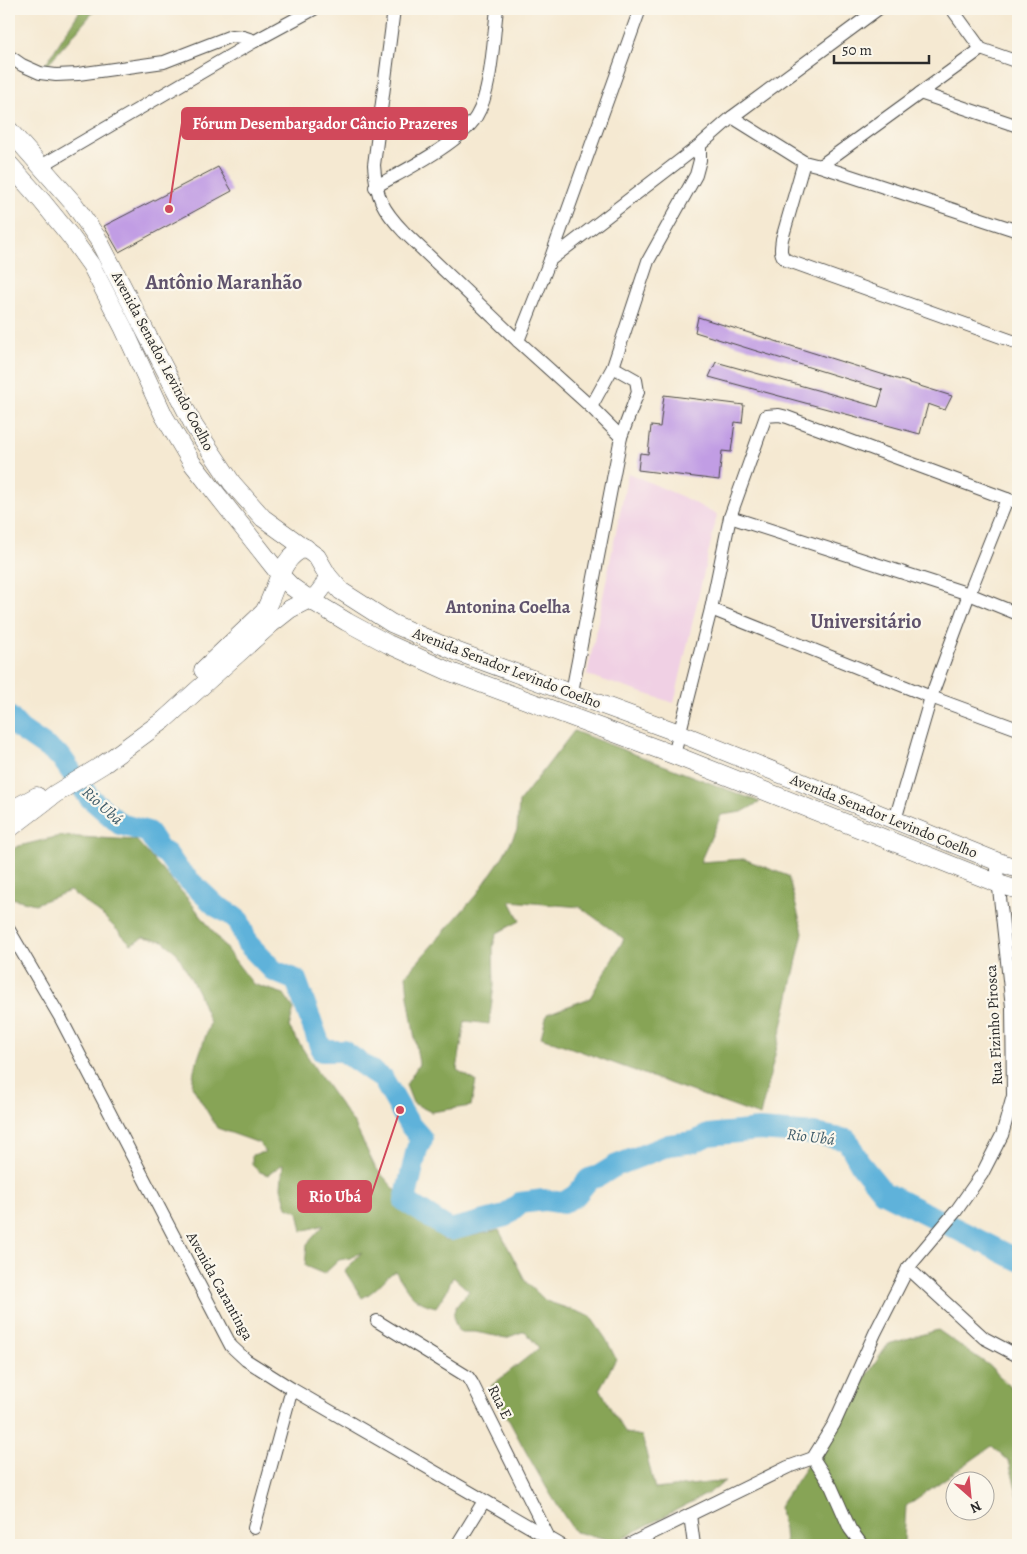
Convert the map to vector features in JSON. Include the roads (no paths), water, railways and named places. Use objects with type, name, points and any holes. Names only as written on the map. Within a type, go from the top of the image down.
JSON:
[{"type":"street","points":[[41,166],[255,41],[314,9]]},
{"type":"street","points":[[394,9],[374,165],[375,187],[382,205],[390,217],[518,341],[621,437]]},
{"type":"street","points":[[375,187],[453,141],[476,117],[487,88],[497,9]]},
{"type":"street","points":[[518,341],[550,260],[640,9]]},
{"type":"street","points":[[550,260],[700,146],[732,117],[878,9]]},
{"type":"street","points":[[952,9],[980,49],[1018,62]]},
{"type":"street","points":[[9,56],[22,65],[40,73],[56,75],[78,74],[164,62],[231,36],[243,36],[255,41]]},
{"type":"street","points":[[820,166],[980,49]]},
{"type":"street","points":[[920,93],[1018,126]]},
{"type":"street","points":[[732,117],[804,162],[1018,231]]},
{"type":"street","name":"Avenida Senador Levindo Coelho","points":[[9,130],[74,204],[98,240],[194,426],[232,484],[274,528],[306,548],[320,561],[328,576],[341,590],[391,623],[458,652],[572,692],[679,733],[996,861],[1018,868]]},
{"type":"street","points":[[591,407],[613,367],[648,261],[696,175],[700,160],[700,146]]},
{"type":"street","points":[[804,162],[782,239],[780,250],[786,260],[1018,343]]},
{"type":"street","points":[[9,164],[72,237],[91,265],[124,329],[164,416],[192,463],[280,576],[309,600],[388,644],[448,670],[1018,890]]},
{"type":"street","points":[[572,692],[621,437],[638,388],[636,380],[613,367]]},
{"type":"street","points":[[674,756],[711,609],[730,517],[766,416],[779,414],[1013,501],[969,594],[930,697],[895,820]]},
{"type":"street","points":[[730,517],[969,594],[1018,614]]},
{"type":"street","points":[[102,760],[259,617],[270,602],[284,566],[297,551],[306,548]]},
{"type":"street","points":[[9,829],[53,791],[164,720],[290,609],[309,600],[320,592],[328,576]]},
{"type":"street","points":[[711,609],[930,697],[1018,729]]},
{"type":"street","points":[[9,811],[53,791]]},
{"type":"street","name":"Rua Fizinho Pirosca","points":[[813,1458],[834,1424],[875,1333],[908,1268],[956,1211],[982,1174],[1002,1135],[1013,1096],[1015,1008],[996,861]]},
{"type":"street","name":"Avenida Carantinga","points":[[9,930],[60,1017],[231,1346],[246,1360],[292,1389],[561,1545]]},
{"type":"street","points":[[908,1268],[984,1338],[1018,1356]]},
{"type":"street","name":"Rua E","points":[[377,1321],[468,1377],[548,1538]]},
{"type":"street","points":[[254,1528],[292,1389]]},
{"type":"street","points":[[628,1545],[788,1467],[813,1458],[831,1486],[850,1529],[862,1545]]},
{"type":"street","points":[[457,1545],[484,1501]]},
{"type":"street","points":[[690,1515],[694,1545]]},
{"type":"waterway","name":"Rio Ubá","points":[[9,717],[20,729],[61,757],[89,797],[120,824],[148,832],[160,850],[167,854],[179,871],[216,906],[239,921],[247,943],[274,971],[296,980],[322,1051],[343,1051],[383,1079],[409,1124],[422,1139],[417,1149],[405,1201],[450,1230],[505,1216],[520,1203],[544,1200],[563,1203],[576,1195],[589,1179],[599,1176],[615,1166],[669,1145],[694,1142],[708,1135],[759,1130],[815,1134],[847,1140],[861,1165],[883,1192],[1018,1260]]},
{"type":"place","name":"Fórum Desembargador Câncio Prazeres","points":[[169,209]]},
{"type":"place","name":"Rio Ubá","points":[[400,1110]]},
{"type":"district","name":"Antônio Maranhão","points":[[224,282]]},
{"type":"district","name":"Antonina Coelha","points":[[508,607]]},
{"type":"district","name":"Universitário","points":[[866,621]]}]
